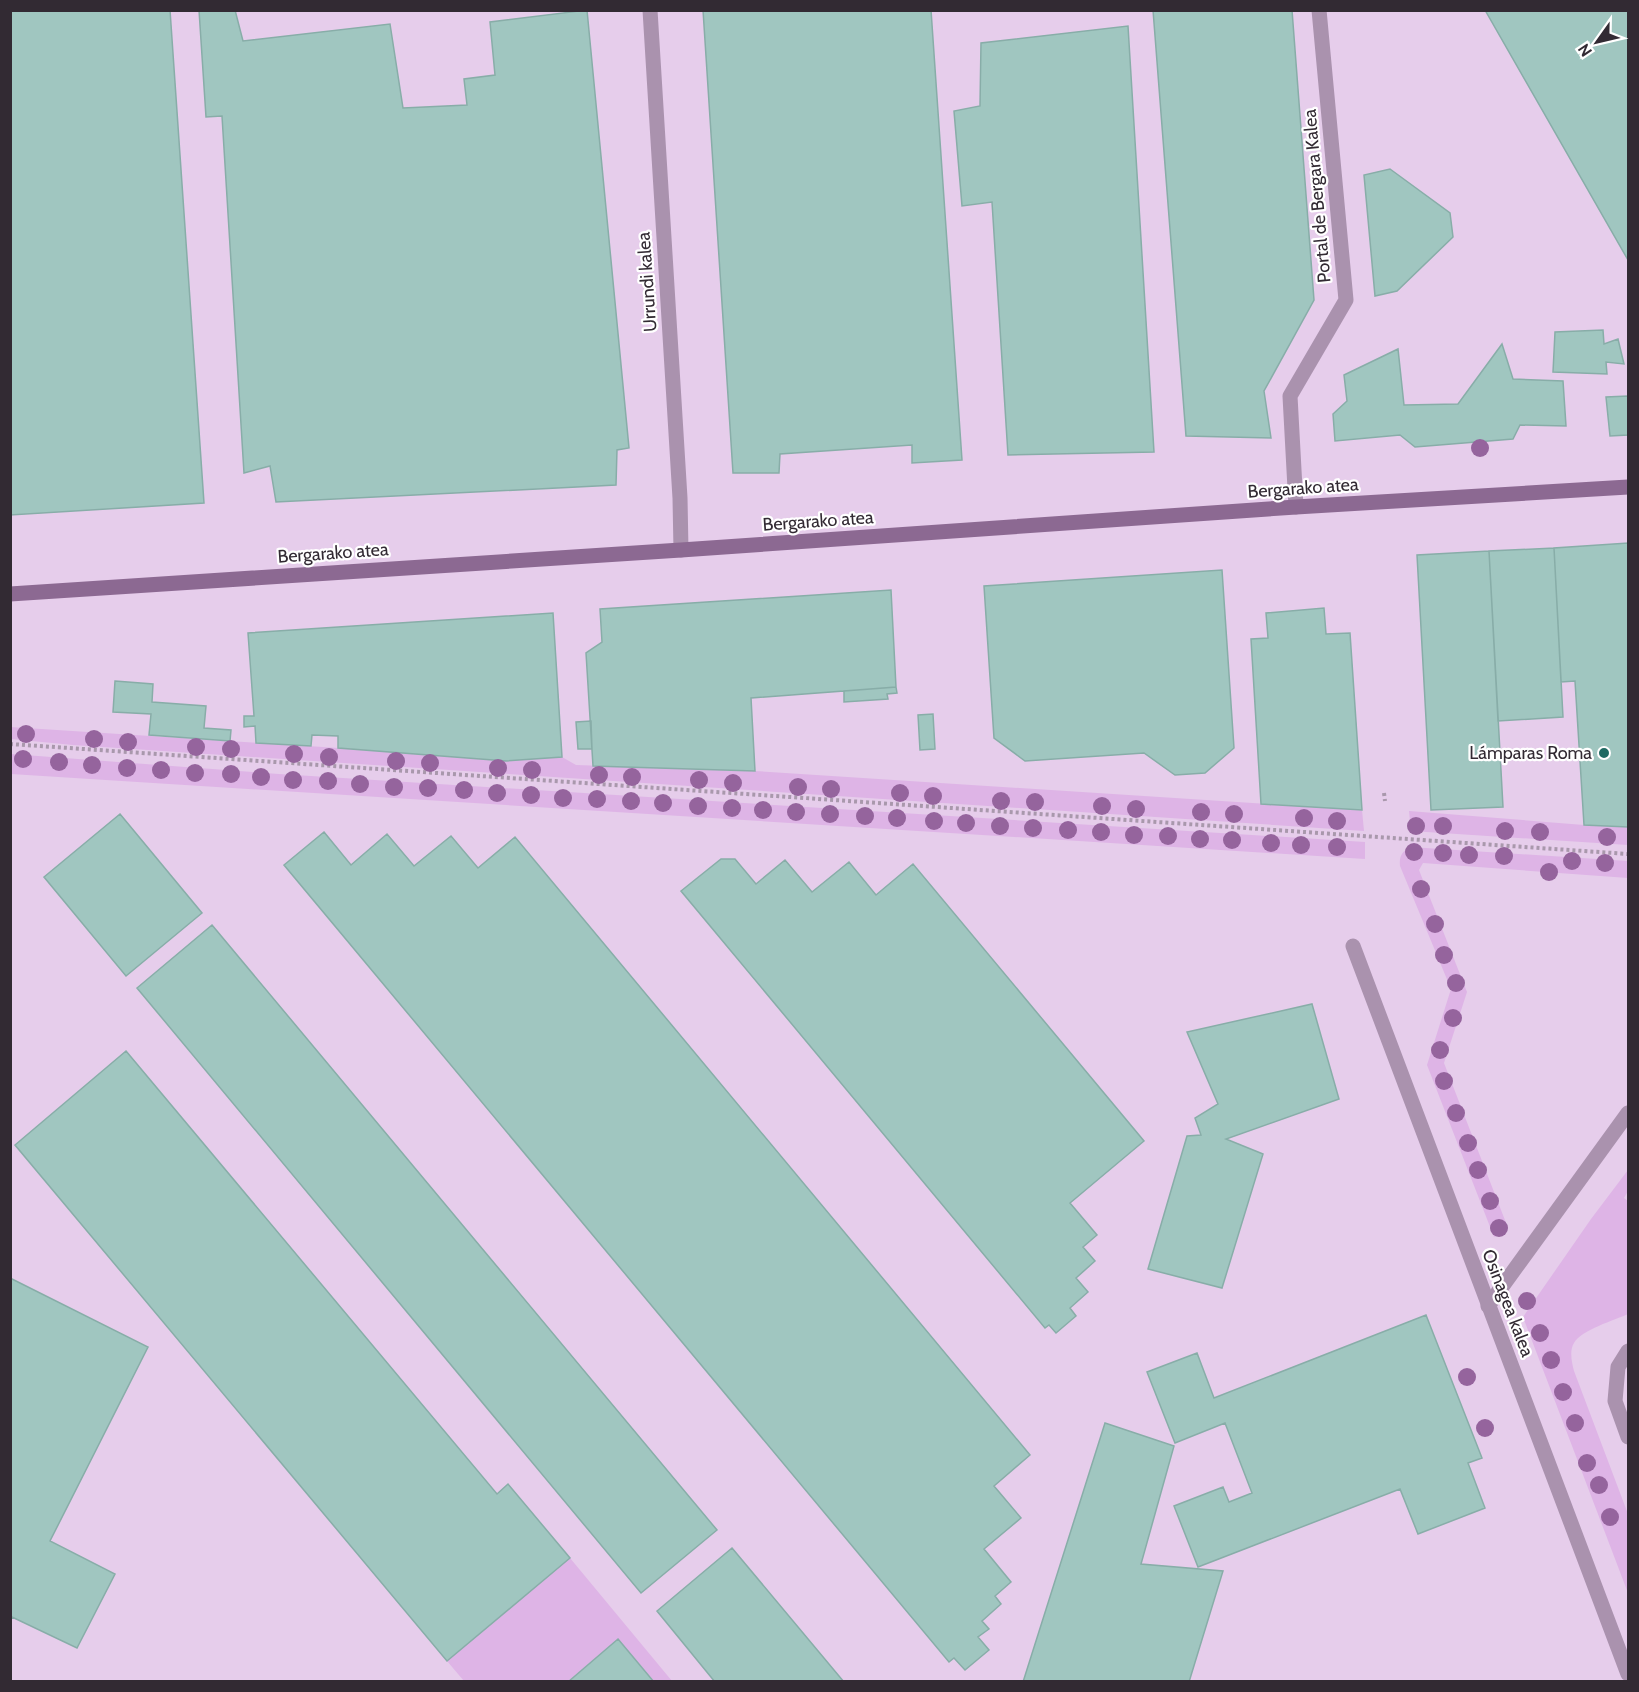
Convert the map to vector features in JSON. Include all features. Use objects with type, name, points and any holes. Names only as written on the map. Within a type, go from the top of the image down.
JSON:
[{"type":"street","name":"Urrundi kalea","points":[[650,10],[680,498],[681,550]]},
{"type":"street","name":"Portal de Bergara Kalea","points":[[1296,507],[1290,396],[1346,300],[1319,10]]},
{"type":"street","name":"Bergarako atea","points":[[10,594],[1296,507],[1629,487]]},
{"type":"street","name":"Osinagea kalea","points":[[1353,946],[1629,1674]]},
{"type":"street","points":[[1488,1306],[1629,1113]]},
{"type":"street","points":[[1629,1351],[1618,1367],[1615,1401],[1629,1437]]},
{"type":"path","points":[[10,744],[1629,854]]},
{"type":"path","points":[[1384,793],[1385,801]]},
{"type":"shaded area","points":[[11,11],[1628,11],[1628,1681],[11,1682]]},
{"type":"shaded area","points":[[10,727],[506,761],[562,757],[576,765],[755,771],[1362,810],[1364,831],[73,745],[11,739]]},
{"type":"shaded area","points":[[11,754],[279,774],[1365,842],[1365,859],[11,774]]},
{"type":"shaded area","points":[[1409,811],[1628,827],[1628,845],[1411,831]]},
{"type":"shaded area","points":[[1410,847],[1628,861],[1628,878],[1423,863],[1419,870],[1467,992],[1444,1063],[1508,1228],[1494,1237],[1427,1065],[1451,989],[1400,866],[1402,855]]},
{"type":"shaded area","points":[[1628,1170],[1628,1191],[1624,1198],[1628,1201],[1628,1314],[1578,1338],[1572,1346],[1571,1353],[1574,1371],[1628,1514],[1628,1593],[1523,1317]]},
{"type":"shaded area","points":[[570,1558],[672,1681],[654,1681],[618,1639],[568,1681],[464,1681],[447,1661]]},
{"type":"building","points":[[10,10],[170,10],[204,503],[10,515]]},
{"type":"building","points":[[199,10],[235,10],[243,41],[390,24],[403,108],[467,105],[464,79],[495,75],[490,22],[587,10],[629,448],[617,450],[616,485],[276,502],[270,466],[244,473],[222,116],[206,117]]},
{"type":"building","points":[[703,10],[931,10],[962,460],[912,463],[912,445],[780,454],[779,473],[733,473]]},
{"type":"building","points":[[1153,10],[1292,10],[1314,300],[1264,391],[1271,438],[1186,436]]},
{"type":"building","points":[[1485,10],[1628,10],[1628,260]]},
{"type":"building","points":[[1128,26],[1154,452],[1008,455],[992,202],[962,206],[954,111],[980,106],[981,43]]},
{"type":"building","points":[[1390,169],[1450,213],[1453,237],[1397,291],[1375,296],[1364,175]]},
{"type":"building","points":[[1603,330],[1604,344],[1618,339],[1624,364],[1606,362],[1607,374],[1553,372],[1555,332]]},
{"type":"building","points":[[1502,344],[1513,379],[1563,381],[1566,426],[1520,425],[1513,439],[1415,447],[1400,435],[1335,441],[1333,414],[1347,401],[1344,375],[1398,349],[1404,405],[1458,404]]},
{"type":"building","points":[[1628,396],[1628,435],[1610,436],[1606,397]]},
{"type":"building","name":"Lámparas Roma","points":[[1628,543],[1628,827],[1584,825],[1575,681],[1561,682],[1554,548]]},
{"type":"building","points":[[1554,548],[1563,717],[1498,721],[1489,551]]},
{"type":"building","points":[[1489,551],[1503,807],[1431,810],[1417,555]]},
{"type":"building","points":[[1222,570],[1234,748],[1205,773],[1175,775],[1144,753],[1025,761],[994,738],[984,586]]},
{"type":"building","points":[[891,590],[896,687],[751,698],[755,771],[593,766],[586,653],[602,642],[600,609]]},
{"type":"building","points":[[1324,608],[1326,634],[1350,633],[1362,810],[1261,804],[1251,639],[1268,638],[1266,613]]},
{"type":"building","points":[[553,613],[562,757],[506,761],[338,748],[338,736],[312,735],[311,746],[256,743],[255,726],[244,727],[244,716],[254,716],[248,633]]},
{"type":"building","points":[[115,681],[153,684],[152,702],[206,706],[204,728],[231,730],[230,741],[149,735],[151,714],[113,712]]},
{"type":"building","points":[[896,687],[897,693],[887,694],[888,699],[844,702],[844,691]]},
{"type":"building","points":[[933,714],[935,749],[920,750],[918,715]]},
{"type":"building","points":[[591,721],[592,749],[578,749],[576,722]]},
{"type":"building","points":[[120,814],[202,913],[126,976],[44,877]]},
{"type":"building","points":[[324,832],[351,865],[387,834],[414,866],[451,836],[478,868],[515,837],[1030,1455],[994,1486],[1021,1518],[984,1549],[1011,1582],[995,1596],[1001,1604],[982,1621],[989,1629],[978,1637],[989,1650],[965,1670],[954,1658],[949,1662],[284,865]]},
{"type":"building","points":[[721,859],[735,859],[756,884],[785,860],[812,892],[849,862],[876,895],[913,864],[1144,1141],[1070,1203],[1097,1235],[1083,1247],[1095,1261],[1076,1278],[1088,1292],[1070,1308],[1076,1316],[1056,1333],[1049,1325],[1045,1328],[681,891]]},
{"type":"building","points":[[212,925],[717,1530],[641,1593],[137,988]]},
{"type":"building","points":[[1312,1004],[1339,1099],[1226,1139],[1263,1154],[1222,1288],[1148,1269],[1187,1136],[1201,1135],[1195,1118],[1218,1104],[1187,1032]]},
{"type":"building","points":[[126,1051],[497,1494],[508,1484],[570,1558],[447,1661],[15,1145]]},
{"type":"building","points":[[10,1278],[148,1347],[50,1541],[115,1574],[77,1648],[12,1617],[10,1620]]},
{"type":"building","points":[[1426,1315],[1482,1458],[1468,1463],[1485,1508],[1418,1534],[1400,1489],[1198,1567],[1174,1506],[1223,1487],[1229,1502],[1252,1493],[1225,1423],[1175,1443],[1147,1372],[1197,1353],[1214,1398]]},
{"type":"building","points":[[1105,1423],[1174,1446],[1141,1564],[1223,1571],[1189,1682],[1023,1682]]},
{"type":"building","points":[[732,1548],[844,1682],[715,1682],[657,1611]]},
{"type":"building","points":[[618,1639],[654,1682],[568,1682]]},
{"type":"place","name":"Lámparas Roma","points":[[1604,753]]}]
